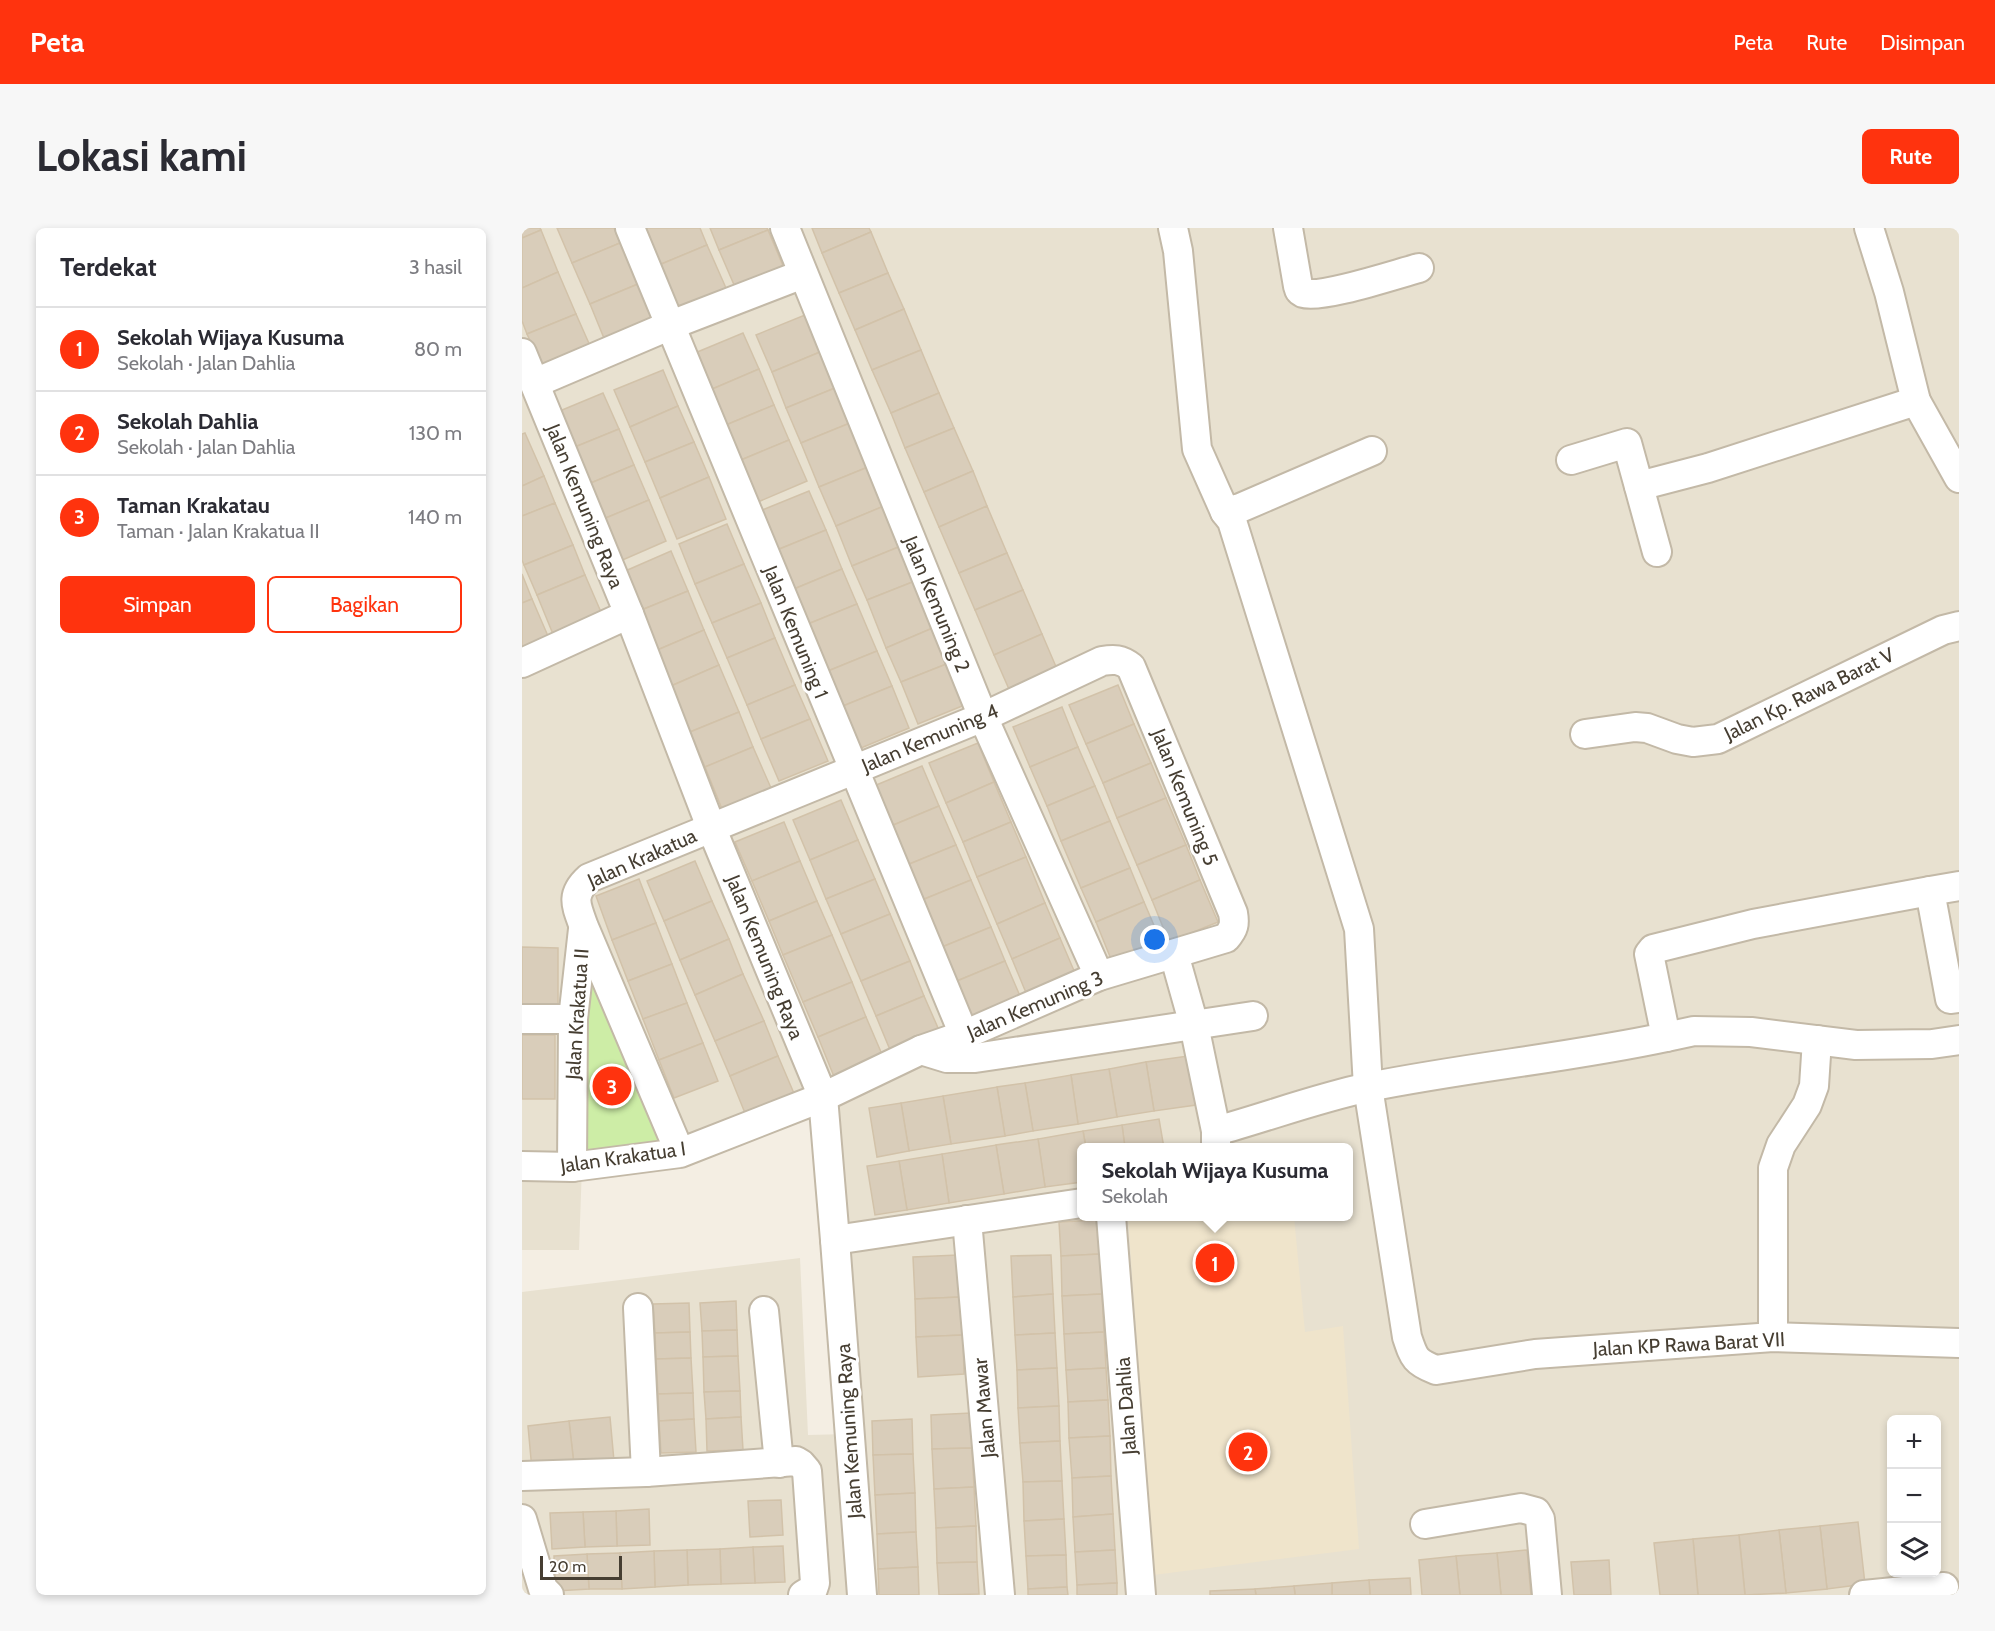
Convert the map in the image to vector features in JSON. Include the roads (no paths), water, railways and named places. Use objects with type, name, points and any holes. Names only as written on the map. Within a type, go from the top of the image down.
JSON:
[{"type":"street","name":"Jalan Kemuning 1","points":[[630,228],[964,1035]]},
{"type":"street","name":"Jalan Kemuning 2","points":[[784,228],[983,717],[1099,976]]},
{"type":"street","points":[[1173,228],[1178,251],[1197,449],[1225,512],[1232,521],[1359,929],[1368,1087]]},
{"type":"street","points":[[1288,228],[1298,286],[1299,290],[1304,293],[1322,294],[1419,268]]},
{"type":"street","points":[[1869,228],[1890,292],[1916,401],[1959,478]]},
{"type":"street","points":[[535,383],[671,325],[803,274]]},
{"type":"street","name":"Jalan Kemuning Raya","points":[[522,353],[629,614],[711,827],[823,1097],[862,1595]]},
{"type":"street","points":[[1639,486],[1708,468],[1916,401]]},
{"type":"street","points":[[1571,460],[1627,443],[1658,552]]},
{"type":"street","points":[[1225,512],[1240,508],[1372,451]]},
{"type":"street","points":[[522,663],[629,614]]},
{"type":"street","name":"Jalan Kp. Rawa Barat V","points":[[1585,734],[1635,727],[1647,728],[1677,740],[1693,742],[1718,739],[1943,630],[1959,626]]},
{"type":"street","name":"Jalan Kemuning 4","points":[[711,827],[983,717],[1102,661],[1114,659],[1123,661],[1131,667],[1138,681]]},
{"type":"street","name":"Jalan Kemuning 5","points":[[1138,681],[1233,913]]},
{"type":"street","name":"Jalan Krakatua","points":[[584,927],[576,907],[576,897],[579,887],[589,878],[711,827]]},
{"type":"street","points":[[1666,1037],[1649,954],[1653,949],[1753,924],[1959,886]]},
{"type":"street","points":[[1174,954],[1194,1025],[1216,1139],[1368,1087],[1624,1046],[1694,1031],[1751,1032],[1856,1045],[1932,1044],[1959,1039],[1954,999],[1930,891]]},
{"type":"street","name":"Jalan Kemuning 3","points":[[823,1097],[921,1050],[964,1035],[1099,976],[1226,938],[1232,932],[1235,923],[1233,913]]},
{"type":"street","name":"Jalan Krakatua II","points":[[572,1167],[573,1018],[584,927]]},
{"type":"street","name":"Jalan Krakatua II","points":[[584,927],[680,1153]]},
{"type":"street","points":[[921,1050],[947,1058],[975,1058],[1253,1016]]},
{"type":"street","points":[[522,1019],[573,1018]]},
{"type":"street","points":[[1773,1337],[1773,1168],[1781,1145],[1807,1105],[1814,1086],[1817,1040]]},
{"type":"street","name":"Jalan KP Rawa Barat VII","points":[[1368,1087],[1407,1337],[1413,1354],[1421,1364],[1436,1370],[1535,1354],[1773,1337],[1959,1342]]},
{"type":"street","name":"Jalan Krakatua I","points":[[522,1166],[572,1167],[680,1153],[823,1097]]},
{"type":"street","points":[[835,1240],[1077,1204]]},
{"type":"street","name":"Jalan Mawar","points":[[967,1220],[1000,1595]]},
{"type":"street","name":"Jalan Dahlia","points":[[1111,1221],[1141,1595]]},
{"type":"street","points":[[638,1308],[646,1472]]},
{"type":"street","points":[[764,1311],[779,1463]]},
{"type":"street","points":[[522,1476],[646,1472],[796,1461],[807,1471],[815,1582],[813,1588],[803,1595]]},
{"type":"street","points":[[1425,1524],[1521,1508],[1536,1512],[1540,1518],[1546,1595]]},
{"type":"street","points":[[522,1519],[543,1588],[549,1595]]},
{"type":"street","points":[[1864,1595],[1944,1587]]},
{"type":"place","name":"Taman Krakatau","points":[[612,1086]]},
{"type":"place","name":"Sekolah Wijaya Kusuma","points":[[1215,1263]]},
{"type":"place","name":"Sekolah Dahlia","points":[[1248,1452]]}]
